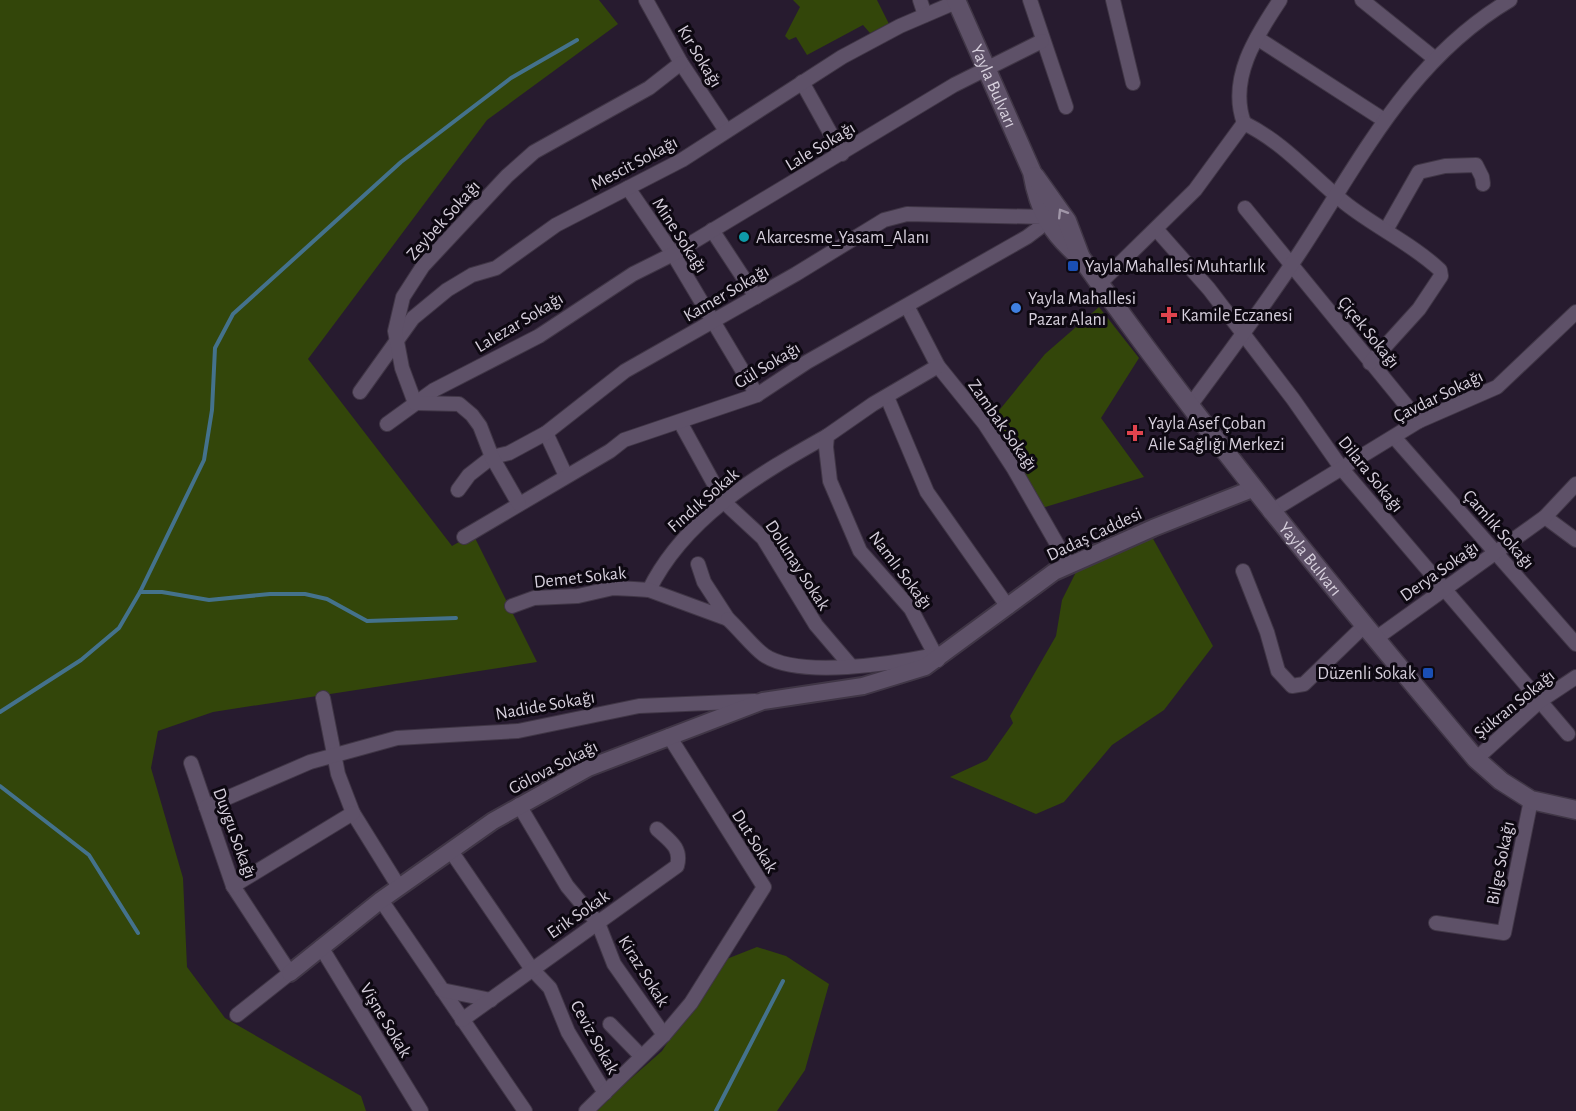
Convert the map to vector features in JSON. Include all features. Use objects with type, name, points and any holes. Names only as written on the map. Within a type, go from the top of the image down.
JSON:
[{"type":"main road","name":"Yayla Bulvarı","points":[[956,1],[1032,172],[1067,221],[1082,259],[1251,489],[1476,759],[1501,781],[1531,800],[1576,810]]},
{"type":"main road","name":"Yayla Bulvarı","points":[[1032,172],[1037,201],[1045,218],[1064,244],[1082,259]]},
{"type":"street","name":"Kır Sokağı","points":[[646,0],[681,63],[725,129]]},
{"type":"street","points":[[920,0],[925,15]]},
{"type":"street","points":[[1030,0],[1065,107]]},
{"type":"street","points":[[1113,0],[1133,83]]},
{"type":"street","points":[[1280,0],[1257,38],[1241,74],[1239,110],[1244,123],[1269,136],[1337,196],[1440,270],[1441,276],[1419,309],[1370,363]]},
{"type":"street","points":[[1362,0],[1434,58]]},
{"type":"street","points":[[1189,407],[1291,266],[1384,120],[1434,58],[1486,6],[1510,0]]},
{"type":"street","name":"Mescit Sokağı","points":[[360,392],[413,318],[447,290],[472,275],[496,268],[556,225],[682,160],[725,129],[871,41],[956,1]]},
{"type":"street","points":[[1257,38],[1384,120]]},
{"type":"street","name":"Lale Sokağı","points":[[673,254],[985,68],[1042,41]]},
{"type":"street","name":"Zeybek Sokağı","points":[[415,403],[402,368],[395,331],[403,297],[423,266],[507,176],[534,152],[649,88],[681,63]]},
{"type":"street","points":[[802,82],[842,154]]},
{"type":"street","points":[[1099,284],[1196,190],[1244,123]]},
{"type":"street","points":[[1386,230],[1419,172],[1445,166],[1476,165],[1483,184]]},
{"type":"street","name":"Mine Sokağı","points":[[628,188],[673,254],[757,395]]},
{"type":"street","name":"Çiçek Sokağı","points":[[1245,208],[1419,421]]},
{"type":"street","name":"Kamer Sokağı","points":[[458,490],[468,475],[492,457],[509,453],[546,433],[625,371],[714,322],[884,220],[907,214],[1045,218]]},
{"type":"street","name":"Gül Sokağı","points":[[464,537],[610,451],[624,440],[757,395],[807,362],[1027,237],[1039,228],[1045,218]]},
{"type":"street","name":"Dilara Sokağı","points":[[1156,229],[1209,290],[1293,399],[1342,469],[1568,734]]},
{"type":"street","points":[[712,230],[756,297]]},
{"type":"street","name":"Lalezar Sokağı","points":[[387,424],[415,403],[539,336],[624,280],[673,254]]},
{"type":"street","name":"Zambak Sokağı","points":[[907,306],[938,366],[984,423],[1014,469],[1069,565]]},
{"type":"street","name":"Çavdar Sokağı","points":[[1270,512],[1419,421],[1497,387],[1576,312]]},
{"type":"street","points":[[827,435],[938,366]]},
{"type":"street","points":[[887,397],[927,492],[1008,607]]},
{"type":"street","points":[[415,403],[459,404],[480,426],[492,457],[519,504]]},
{"type":"street","name":"Dolunay Sokak","points":[[680,422],[724,502],[763,538],[816,625],[851,666]]},
{"type":"street","points":[[546,433],[566,476]]},
{"type":"street","name":"Fındık Sokak","points":[[649,590],[661,566],[677,545],[724,502],[771,468],[827,435]]},
{"type":"street","name":"Namlı Sokağı","points":[[827,435],[826,447],[831,481],[860,551],[910,609],[936,657]]},
{"type":"street","name":"Çamlık Sokağı","points":[[1394,437],[1576,644]]},
{"type":"street","name":"Derya Sokağı","points":[[1243,571],[1267,632],[1278,671],[1292,686],[1304,684],[1369,633],[1444,589],[1496,554],[1545,517],[1576,484]]},
{"type":"street","name":"Dadaş Caddesi","points":[[728,619],[762,654],[773,660],[797,665],[872,666],[936,657],[1054,572],[1251,489]]},
{"type":"street","points":[[1545,517],[1576,540]]},
{"type":"street","points":[[698,564],[704,582],[728,619]]},
{"type":"street","name":"Demet Sokak","points":[[512,606],[534,598],[578,596],[613,588],[649,590],[728,619]]},
{"type":"street","name":"Gölova Sokağı","points":[[237,1015],[399,887],[519,805],[588,768],[763,701],[863,686],[903,674],[936,657]]},
{"type":"street","name":"Şükran Sokağı","points":[[1476,759],[1540,701],[1576,677]]},
{"type":"street","points":[[323,698],[338,774],[352,813],[399,887]]},
{"type":"street","name":"Nadide Sokağı","points":[[206,807],[273,776],[334,753],[397,738],[518,731],[639,706],[763,701]]},
{"type":"street","name":"Dut Sokak","points":[[664,1035],[690,1003],[764,887],[669,736]]},
{"type":"street","name":"Duygu Sokağı","points":[[191,763],[233,886],[290,973]]},
{"type":"street","name":"Bilge Sokağı","points":[[1436,923],[1504,933],[1531,800]]},
{"type":"street","name":"Kiraz Sokak","points":[[519,805],[567,886],[598,923],[614,964],[664,1035]]},
{"type":"street","points":[[233,886],[352,813]]},
{"type":"street","name":"Erik Sokak","points":[[462,1020],[531,968],[676,866],[680,856],[676,847],[657,829]]},
{"type":"street","name":"Ceviz Sokak","points":[[451,851],[531,968],[550,988],[568,1032],[605,1093]]},
{"type":"street","points":[[381,900],[525,1111]]},
{"type":"street","name":"Vişne Sokak","points":[[321,947],[421,1111]]},
{"type":"street","points":[[442,990],[491,1000]]},
{"type":"street","points":[[610,1024],[641,1056]]},
{"type":"street","points":[[586,1111],[664,1035]]},
{"type":"green space","points":[[0,0],[599,0],[618,24],[487,120],[308,359],[452,546],[473,534],[537,662],[213,712],[158,731],[151,768],[183,878],[187,967],[225,1018],[361,1096],[366,1111],[0,1111]]},
{"type":"green space","points":[[793,0],[877,0],[889,24],[870,33],[863,25],[807,55],[796,37],[789,40],[785,36],[800,7]]},
{"type":"green space","points":[[1099,307],[1139,358],[1101,418],[1144,477],[1042,508],[988,424],[1045,354]]},
{"type":"green space","points":[[1152,537],[1213,646],[1164,710],[1112,745],[1064,802],[1036,814],[950,777],[987,760],[1013,723],[1010,716],[1056,636],[1062,600],[1078,568]]},
{"type":"green space","points":[[757,947],[786,956],[829,984],[805,1070],[777,1111],[594,1111],[662,1051],[719,962]]},
{"type":"waterway","points":[[0,712],[81,660],[119,628],[140,592],[204,460],[212,410],[215,348],[233,314],[401,162],[511,78],[577,40]]},
{"type":"waterway","points":[[140,592],[162,592],[209,600],[270,594],[305,594],[327,599],[367,621],[456,618]]},
{"type":"waterway","points":[[0,786],[89,855],[138,933]]},
{"type":"waterway","points":[[716,1111],[783,981]]},
{"type":"place","name":"Akarcesme_Yasam_Alanı","points":[[744,237]]},
{"type":"place","name":"Yayla Mahallesi Muhtarlık","points":[[1073,266]]},
{"type":"place","name":"Yayla Mahallesi Pazar Alanı","points":[[1016,308]]},
{"type":"place","name":"Kamile Eczanesi","points":[[1169,315]]},
{"type":"place","name":"Yayla Asef Çoban Aile Sağlığı Merkezi","points":[[1135,433]]},
{"type":"place","name":"Düzenli Sokak","points":[[1428,673]]}]
